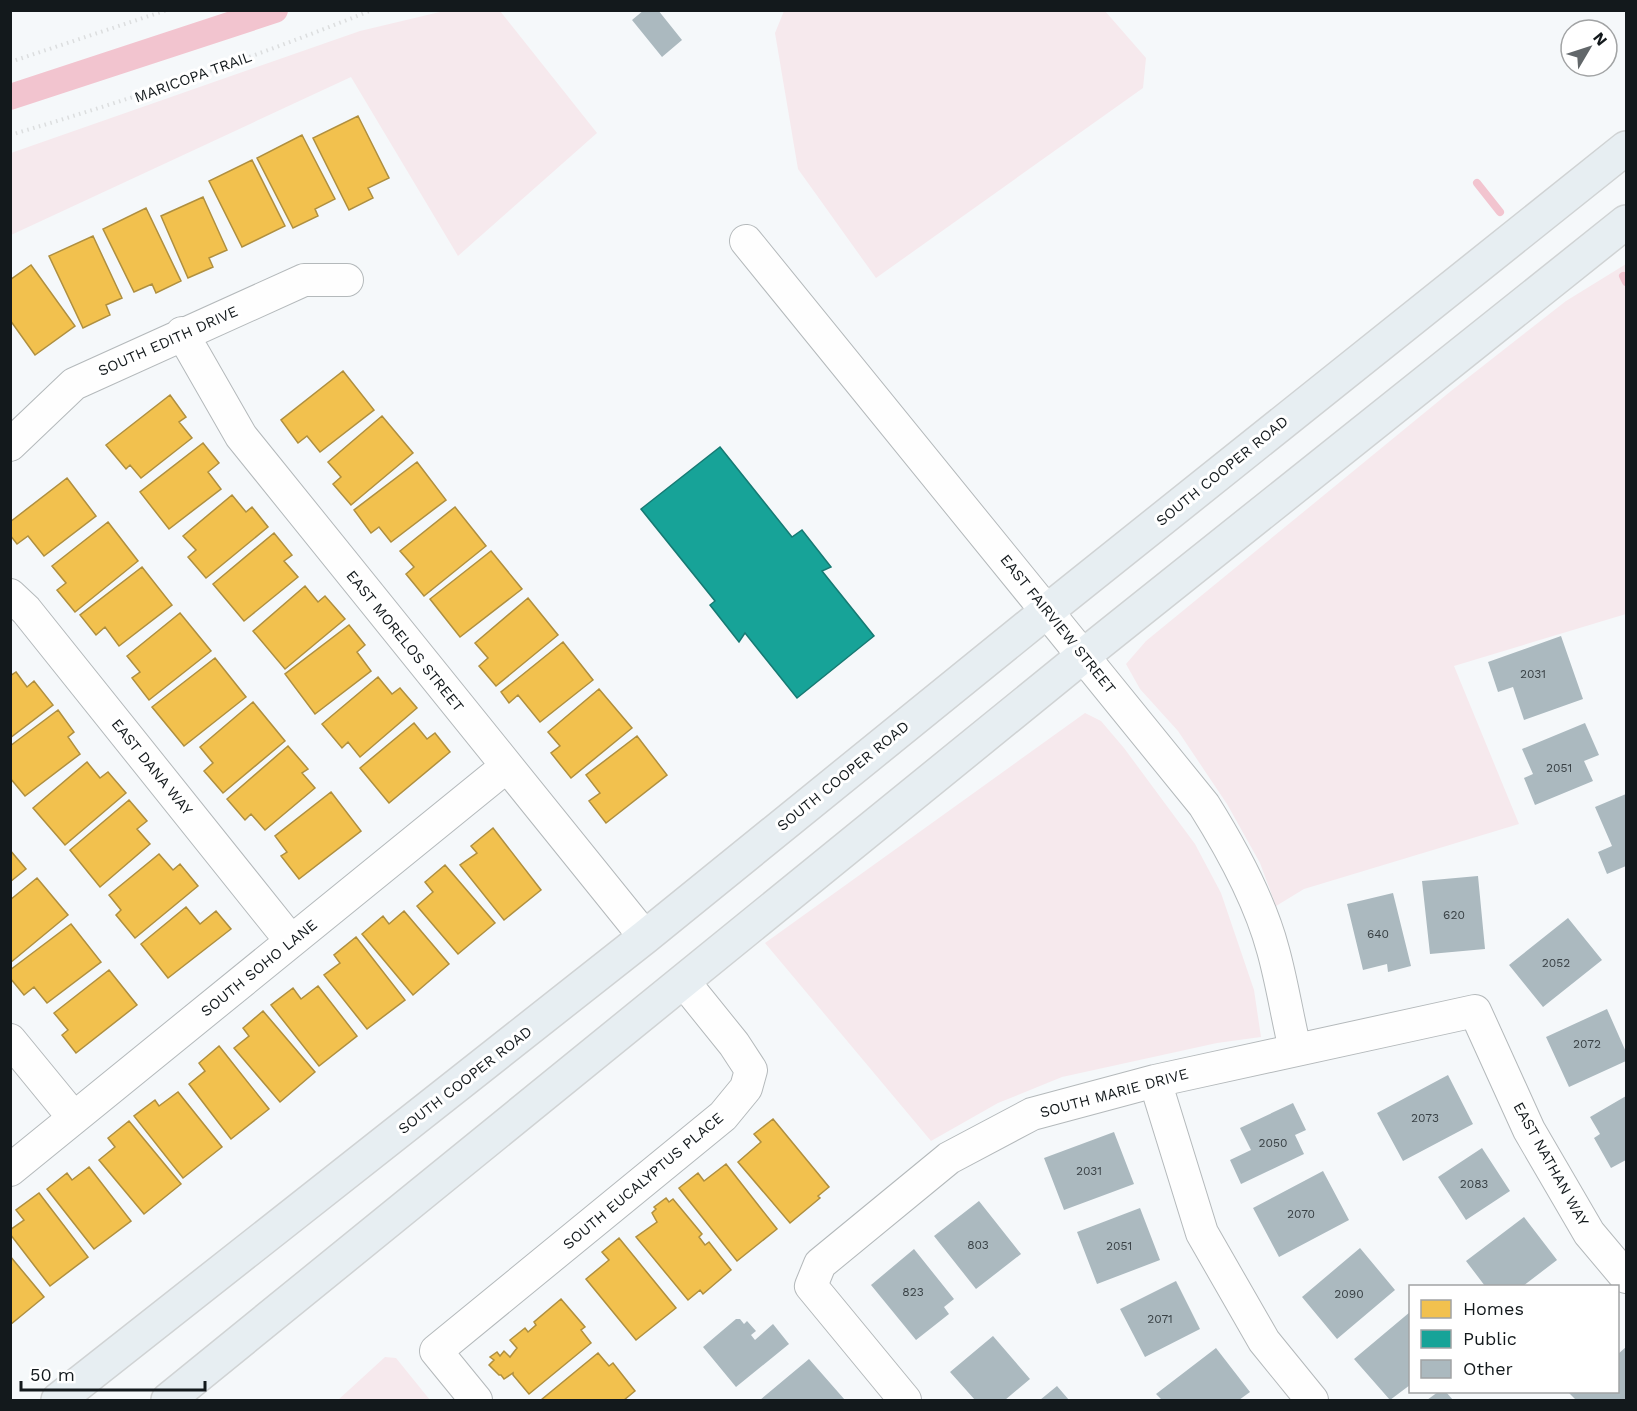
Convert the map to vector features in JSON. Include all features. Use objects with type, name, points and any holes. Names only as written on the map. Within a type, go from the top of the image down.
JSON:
[{"type":"main road","name":"SOUTH COOPER ROAD","points":[[58,1401],[645,937],[1047,611],[1626,148]]},
{"type":"main road","points":[[168,1401],[1083,656],[1626,222]]},
{"type":"street","name":"EAST FAIRVIEW STREET","points":[[746,241],[1204,805],[1224,836],[1251,893],[1273,949],[1295,1049]]},
{"type":"street","name":"SOUTH EDITH DRIVE","points":[[10,445],[74,384],[182,333],[304,280],[347,280]]},
{"type":"street","name":"EAST MORELOS STREET","points":[[182,333],[241,436],[645,937]]},
{"type":"street","name":"EAST DANA WAY","points":[[10,595],[26,610],[291,942]]},
{"type":"street","name":"SOUTH SOHO LANE","points":[[10,1170],[507,766]]},
{"type":"street","name":"SOUTH EUCALYPTUS PLACE","points":[[476,1401],[436,1351],[723,1116],[746,1088],[751,1070],[734,1044],[684,982]]},
{"type":"street","name":"SOUTH MARIE DRIVE","points":[[905,1401],[811,1286],[820,1264],[949,1158],[1032,1114],[1155,1081],[1475,1011]]},
{"type":"street","name":"EAST NATHAN WAY","points":[[1475,1011],[1529,1130],[1589,1233],[1626,1277]]},
{"type":"street","points":[[10,1040],[74,1118]]},
{"type":"street","points":[[1155,1081],[1202,1233],[1263,1341],[1312,1401]]},
{"type":"path","points":[[10,62],[167,10]]},
{"type":"path","name":"MARICOPA TRAIL","points":[[10,135],[126,100],[310,35],[372,10]]},
{"type":"shaded area","points":[[444,11],[500,11],[597,133],[458,256],[351,77],[11,235],[11,153],[360,31]]},
{"type":"shaded area","points":[[784,11],[1105,11],[1146,58],[1143,88],[876,278],[798,169],[775,33]]},
{"type":"shaded area","points":[[1626,264],[1626,614],[1454,666],[1519,824],[1304,889],[1276,906],[1260,863],[1227,804],[1178,731],[1140,689],[1126,664],[1146,641],[1451,391],[1566,301]]},
{"type":"shaded area","points":[[1085,713],[1101,721],[1124,748],[1195,844],[1221,893],[1254,990],[1261,1037],[1217,1043],[1062,1077],[998,1103],[931,1141],[765,943]]},
{"type":"shaded area","points":[[385,1357],[396,1358],[430,1400],[338,1400]]},
{"type":"building: Homes","points":[[358,116],[389,178],[368,188],[373,198],[349,210],[313,138]]},
{"type":"building: Homes","points":[[302,135],[335,199],[315,209],[318,216],[293,228],[257,158]]},
{"type":"building: Homes","points":[[252,160],[285,226],[242,247],[209,181]]},
{"type":"building: Homes","points":[[203,197],[227,250],[209,258],[213,267],[188,278],[161,216]]},
{"type":"building: Homes","points":[[146,208],[181,281],[156,293],[152,284],[134,292],[103,229]]},
{"type":"building: Homes","points":[[93,236],[122,298],[106,305],[110,315],[83,328],[49,256]]},
{"type":"building: Homes","points":[[31,265],[75,326],[35,355],[10,320],[10,280]]},
{"type":"building: Homes","points":[[343,371],[374,410],[320,452],[307,436],[298,443],[281,420]]},
{"type":"building: Homes","points":[[170,395],[186,417],[179,422],[192,438],[141,478],[130,465],[126,469],[106,445]]},
{"type":"building: Homes","points":[[382,416],[413,453],[351,505],[333,484],[341,477],[328,462]]},
{"type":"building: Homes","points":[[203,443],[219,463],[208,472],[221,489],[169,529],[140,492]]},
{"type":"building: Homes","points":[[417,462],[446,500],[391,542],[379,527],[371,533],[354,510]]},
{"type":"building: Homes","points":[[67,478],[96,516],[44,556],[28,536],[17,544],[10,535],[10,522]]},
{"type":"building: Homes","points":[[232,495],[246,512],[252,507],[268,527],[206,578],[188,557],[196,550],[183,536]]},
{"type":"building: Homes","points":[[455,507],[486,546],[424,596],[406,574],[414,567],[400,551]]},
{"type":"building: Homes","points":[[108,522],[138,561],[75,612],[57,590],[66,583],[52,566]]},
{"type":"building: Homes","points":[[274,533],[292,555],[284,561],[298,577],[244,621],[213,584]]},
{"type":"building: Homes","points":[[491,551],[522,589],[460,637],[430,599]]},
{"type":"building: Homes","points":[[142,567],[172,605],[119,646],[105,627],[96,635],[80,615]]},
{"type":"building: Homes","points":[[305,586],[318,602],[325,596],[345,619],[285,669],[253,631]]},
{"type":"building: Homes","points":[[528,598],[558,635],[496,686],[479,666],[488,658],[475,643]]},
{"type":"building: Homes","points":[[180,613],[211,651],[149,700],[132,678],[140,672],[127,656]]},
{"type":"building: Homes","points":[[349,625],[365,645],[357,652],[371,671],[315,714],[285,674]]},
{"type":"building: Homes","points":[[563,642],[593,680],[540,722],[518,695],[509,703],[501,692]]},
{"type":"building: Homes","points":[[215,658],[246,697],[184,746],[152,707]]},
{"type":"building: Homes","points":[[16,672],[27,687],[34,681],[53,705],[10,738],[10,676]]},
{"type":"building: Homes","points":[[378,677],[392,694],[400,688],[417,708],[360,757],[348,742],[342,748],[322,724]]},
{"type":"building: Homes","points":[[599,689],[632,728],[571,778],[551,753],[560,746],[548,732]]},
{"type":"building: Homes","points":[[253,702],[285,741],[223,793],[204,771],[213,763],[200,747]]},
{"type":"building: Homes","points":[[58,710],[74,732],[68,737],[80,754],[25,796],[10,778],[10,746]]},
{"type":"building: Homes","points":[[414,723],[427,739],[435,733],[450,752],[389,803],[360,768]]},
{"type":"building: Homes","points":[[637,736],[667,775],[606,823],[589,801],[600,793],[586,775]]},
{"type":"building: Homes","points":[[288,746],[308,769],[302,773],[315,788],[265,830],[251,814],[245,820],[227,799]]},
{"type":"building: Homes","points":[[87,762],[100,778],[108,772],[126,793],[65,845],[33,808]]},
{"type":"building: Homes","points":[[331,792],[361,831],[299,879],[281,856],[287,852],[275,836]]},
{"type":"building: Homes","points":[[129,800],[147,821],[137,829],[150,844],[100,887],[70,850]]},
{"type":"building: Homes","points":[[493,828],[541,890],[504,920],[460,865],[477,853],[471,846]]},
{"type":"building: Homes","points":[[10,850],[26,869],[10,882]]},
{"type":"building: Homes","points":[[159,854],[173,870],[180,864],[198,886],[135,938],[116,915],[121,910],[109,895]]},
{"type":"building: Homes","points":[[445,865],[495,923],[458,954],[417,906],[433,892],[425,882]]},
{"type":"building: Homes","points":[[37,878],[68,915],[10,963],[10,900]]},
{"type":"building: Homes","points":[[186,907],[200,924],[216,911],[231,929],[168,978],[141,944]]},
{"type":"building: Homes","points":[[404,911],[449,964],[413,995],[362,934],[383,916],[389,924]]},
{"type":"building: Homes","points":[[71,924],[101,962],[47,1003],[34,987],[24,995],[10,978],[10,970]]},
{"type":"building: Homes","points":[[356,937],[405,1000],[367,1029],[324,975],[340,963],[334,955]]},
{"type":"building: Homes","points":[[109,970],[137,1005],[76,1053],[62,1035],[68,1030],[54,1013]]},
{"type":"building: Homes","points":[[318,986],[357,1036],[319,1066],[271,1005],[293,988],[301,999]]},
{"type":"building: Homes","points":[[263,1011],[315,1072],[280,1102],[234,1048],[249,1036],[243,1028]]},
{"type":"building: Homes","points":[[219,1046],[269,1109],[231,1139],[189,1084],[205,1071],[199,1063]]},
{"type":"building: Homes","points":[[178,1092],[222,1147],[183,1178],[134,1116],[155,1100],[159,1106]]},
{"type":"building: Homes","points":[[773,1119],[829,1187],[818,1196],[820,1198],[790,1223],[738,1162],[761,1142],[754,1134]]},
{"type":"building: Homes","points":[[129,1121],[181,1184],[144,1214],[99,1160],[115,1147],[108,1138]]},
{"type":"building: Homes","points":[[726,1164],[777,1229],[737,1261],[679,1188],[698,1173],[704,1181]]},
{"type":"building: Homes","points":[[89,1167],[131,1221],[94,1249],[47,1189],[67,1173],[72,1180]]},
{"type":"building: Homes","points":[[39,1193],[88,1257],[50,1286],[10,1234],[10,1230],[24,1220],[16,1210]]},
{"type":"building: Homes","points":[[666,1198],[669,1202],[673,1199],[702,1234],[699,1237],[705,1245],[709,1242],[731,1270],[703,1294],[700,1290],[688,1300],[636,1237],[657,1222],[652,1213],[656,1209],[654,1207]]},
{"type":"building: Homes","points":[[619,1238],[676,1308],[636,1340],[586,1279],[609,1260],[602,1252]]},
{"type":"building: Homes","points":[[10,1256],[44,1297],[10,1325]]},
{"type":"building: Homes","points":[[561,1299],[585,1327],[581,1330],[591,1343],[529,1394],[513,1373],[504,1379],[499,1375],[489,1365],[494,1360],[490,1357],[497,1352],[500,1356],[504,1351],[510,1357],[517,1348],[510,1340],[525,1328],[528,1332],[536,1325],[534,1322]]},
{"type":"building: Homes","points":[[598,1353],[609,1366],[613,1363],[635,1391],[624,1400],[541,1400]]},
{"type":"building: Public","points":[[720,447],[792,537],[802,530],[831,567],[822,571],[874,636],[797,698],[745,633],[739,642],[710,605],[715,601],[641,509]]},
{"type":"building: Other","points":[[644,10],[658,10],[682,40],[662,57],[632,20]]},
{"type":"building: Other","points":[[1561,636],[1583,699],[1524,720],[1513,687],[1498,692],[1488,662]]},
{"type":"building: Other","points":[[1585,723],[1599,755],[1584,761],[1593,781],[1535,805],[1524,778],[1533,774],[1522,749]]},
{"type":"building: Other","points":[[1626,794],[1626,866],[1607,874],[1598,852],[1612,846],[1595,807]]},
{"type":"building: Other","points":[[1478,876],[1485,949],[1430,954],[1422,881]]},
{"type":"building: Other","points":[[1393,893],[1411,966],[1388,972],[1387,964],[1363,970],[1347,904]]},
{"type":"building: Other","points":[[1568,918],[1602,960],[1543,1007],[1509,965]]},
{"type":"building: Other","points":[[1607,1009],[1626,1052],[1626,1061],[1569,1087],[1546,1037]]},
{"type":"building: Other","points":[[1448,1075],[1473,1124],[1403,1161],[1377,1113]]},
{"type":"building: Other","points":[[1626,1096],[1626,1160],[1611,1168],[1594,1138],[1600,1134],[1590,1117]]},
{"type":"building: Other","points":[[1293,1103],[1306,1130],[1295,1135],[1304,1154],[1241,1184],[1230,1160],[1251,1150],[1240,1128]]},
{"type":"building: Other","points":[[1114,1132],[1134,1184],[1064,1210],[1044,1158]]},
{"type":"building: Other","points":[[1482,1148],[1510,1191],[1466,1220],[1438,1177]]},
{"type":"building: Other","points":[[1323,1171],[1349,1220],[1279,1257],[1253,1208]]},
{"type":"building: Other","points":[[979,1201],[1021,1254],[976,1289],[934,1236]]},
{"type":"building: Other","points":[[1140,1208],[1160,1260],[1097,1284],[1077,1232]]},
{"type":"building: Other","points":[[1524,1217],[1557,1260],[1524,1285],[1484,1285],[1466,1261]]},
{"type":"building: Other","points":[[1360,1248],[1395,1290],[1337,1339],[1302,1297]]},
{"type":"building: Other","points":[[914,1249],[954,1299],[944,1307],[949,1314],[916,1340],[871,1285]]},
{"type":"building: Other","points":[[1176,1281],[1200,1329],[1145,1357],[1120,1309]]},
{"type":"building: Other","points":[[1409,1313],[1409,1386],[1390,1400],[1354,1359]]},
{"type":"building: Other","points":[[736,1319],[740,1319],[744,1324],[747,1321],[756,1331],[751,1335],[755,1340],[773,1324],[789,1344],[736,1387],[703,1347]]},
{"type":"building: Other","points":[[993,1336],[1030,1379],[1005,1400],[975,1400],[950,1372]]},
{"type":"building: Other","points":[[1626,1347],[1626,1400],[1576,1400],[1569,1393],[1619,1393],[1619,1353]]},
{"type":"building: Other","points":[[1216,1348],[1250,1392],[1239,1400],[1162,1400],[1156,1394]]},
{"type":"building: Other","points":[[809,1359],[845,1400],[760,1400]]},
{"type":"building: Other","points":[[1057,1386],[1069,1400],[1040,1400]]},
{"type":"building: Other","points":[[1437,1393],[1447,1393],[1453,1400],[1427,1400]]},
{"type":"waterway","points":[[10,97],[275,10]]},
{"type":"waterway","points":[[1477,183],[1500,212]]},
{"type":"waterway","points":[[1623,276],[1626,282]]}]
